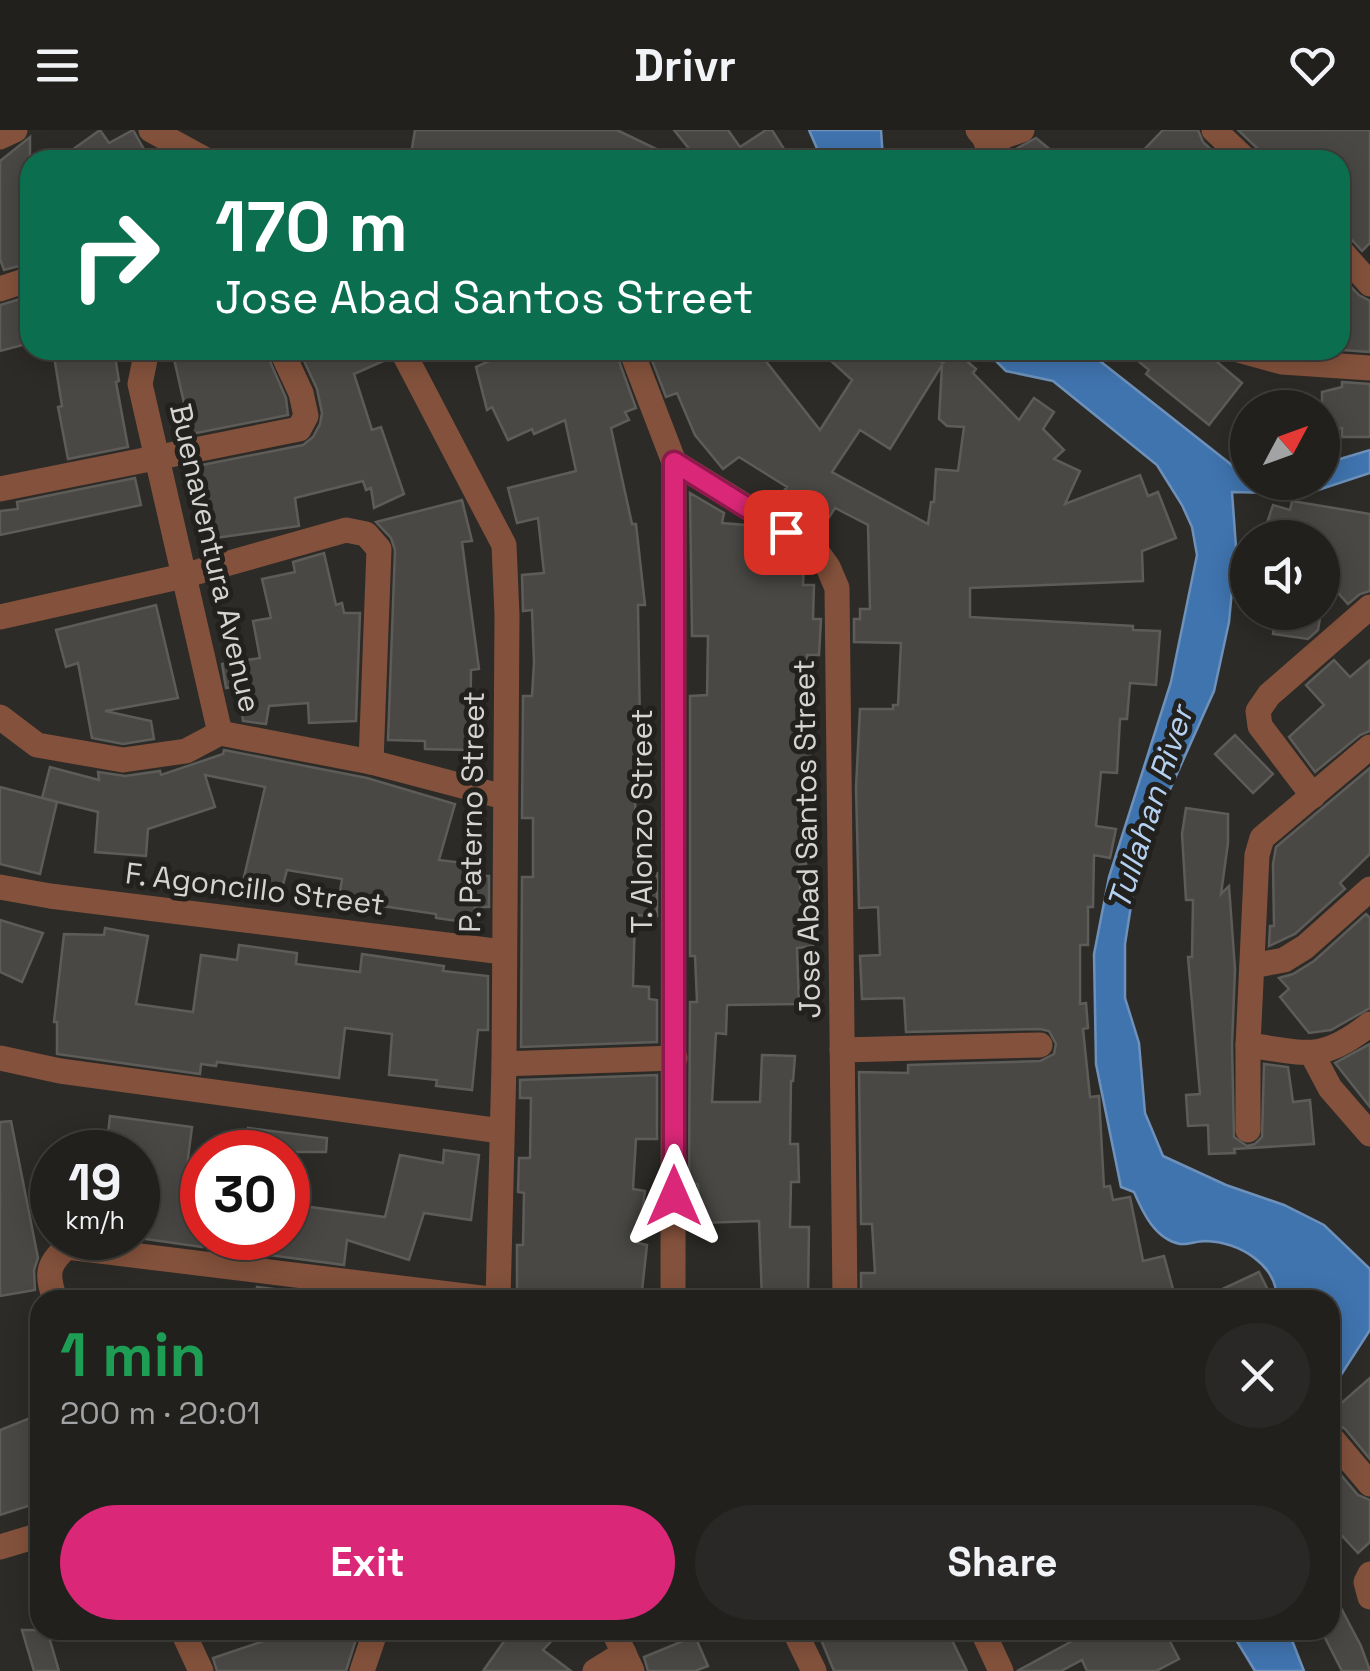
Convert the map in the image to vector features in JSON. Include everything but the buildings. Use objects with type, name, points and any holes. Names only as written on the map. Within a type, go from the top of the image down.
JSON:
[{"type":"street","points":[[0,137],[15,130]]},
{"type":"street","points":[[151,130],[188,150]]},
{"type":"street","points":[[989,144],[1022,130]]},
{"type":"street","points":[[1214,130],[1235,150]]},
{"type":"street","points":[[1350,261],[1370,284]]},
{"type":"street","name":"Buenaventura Avenue","points":[[145,360],[140,384],[220,733],[371,762],[504,796]]},
{"type":"street","points":[[0,489],[299,429],[306,416],[301,393],[286,360]]},
{"type":"street","name":"P. Paterno Street","points":[[407,360],[504,545],[508,615],[498,1290]]},
{"type":"street","name":"T. Alonzo Street","points":[[634,360],[674,462],[673,1290]]},
{"type":"street","points":[[1275,360],[1370,368]]},
{"type":"street","name":"Jose Abad Santos Street","points":[[674,462],[815,549],[837,588],[845,1290]]},
{"type":"street","points":[[0,617],[182,576],[346,530],[366,534],[378,549],[371,762]]},
{"type":"street","points":[[1313,796],[1260,726],[1258,711],[1280,684],[1370,607]]},
{"type":"street","points":[[0,718],[38,745],[122,760],[186,751],[220,733]]},
{"type":"street","points":[[1248,1130],[1257,854],[1262,838],[1370,747]]},
{"type":"street","name":"F. Agoncillo Street","points":[[0,887],[503,952]]},
{"type":"street","points":[[1252,966],[1284,960],[1305,947],[1370,889]]},
{"type":"street","points":[[1248,1045],[1312,1054],[1345,1044],[1370,1024]]},
{"type":"street","points":[[842,1050],[1040,1046]]},
{"type":"street","points":[[1312,1054],[1330,1088],[1370,1134]]},
{"type":"street","points":[[0,1058],[60,1071],[501,1131]]},
{"type":"street","points":[[504,1064],[675,1058]]},
{"type":"street","points":[[52,1290],[48,1279],[52,1259],[67,1247],[417,1290]]},
{"type":"street","points":[[1340,1448],[1370,1484]]},
{"type":"street","points":[[0,1547],[30,1538]]},
{"type":"street","points":[[186,1640],[200,1671]]},
{"type":"street","points":[[362,1671],[373,1640]]},
{"type":"street","points":[[799,1640],[814,1671]]},
{"type":"street","points":[[987,1640],[1001,1671]]},
{"type":"street","points":[[594,1671],[623,1651]]},
{"type":"water","points":[[809,130],[881,130],[882,150],[818,150]]},
{"type":"water","name":"Tullahan River","points":[[995,360],[1099,360],[1230,464],[1234,520],[1230,520],[1229,622],[1214,691],[1138,861],[1125,944],[1125,998],[1139,1043],[1145,1113],[1163,1156],[1324,1225],[1370,1269],[1370,1330],[1340,1376],[1340,1290],[1275,1290],[1263,1266],[1243,1251],[1218,1242],[1171,1241],[1157,1231],[1134,1192],[1121,1187],[1096,1064],[1094,954],[1109,877],[1171,682],[1197,555],[1192,527],[1157,465],[1053,381],[1006,371]]},
{"type":"water","points":[[1370,450],[1370,473],[1340,483],[1340,459]]},
{"type":"water","points":[[1236,1640],[1292,1640],[1304,1671],[1255,1671]]},
{"type":"route","points":[[674,1196],[674,462],[786,532]]}]
